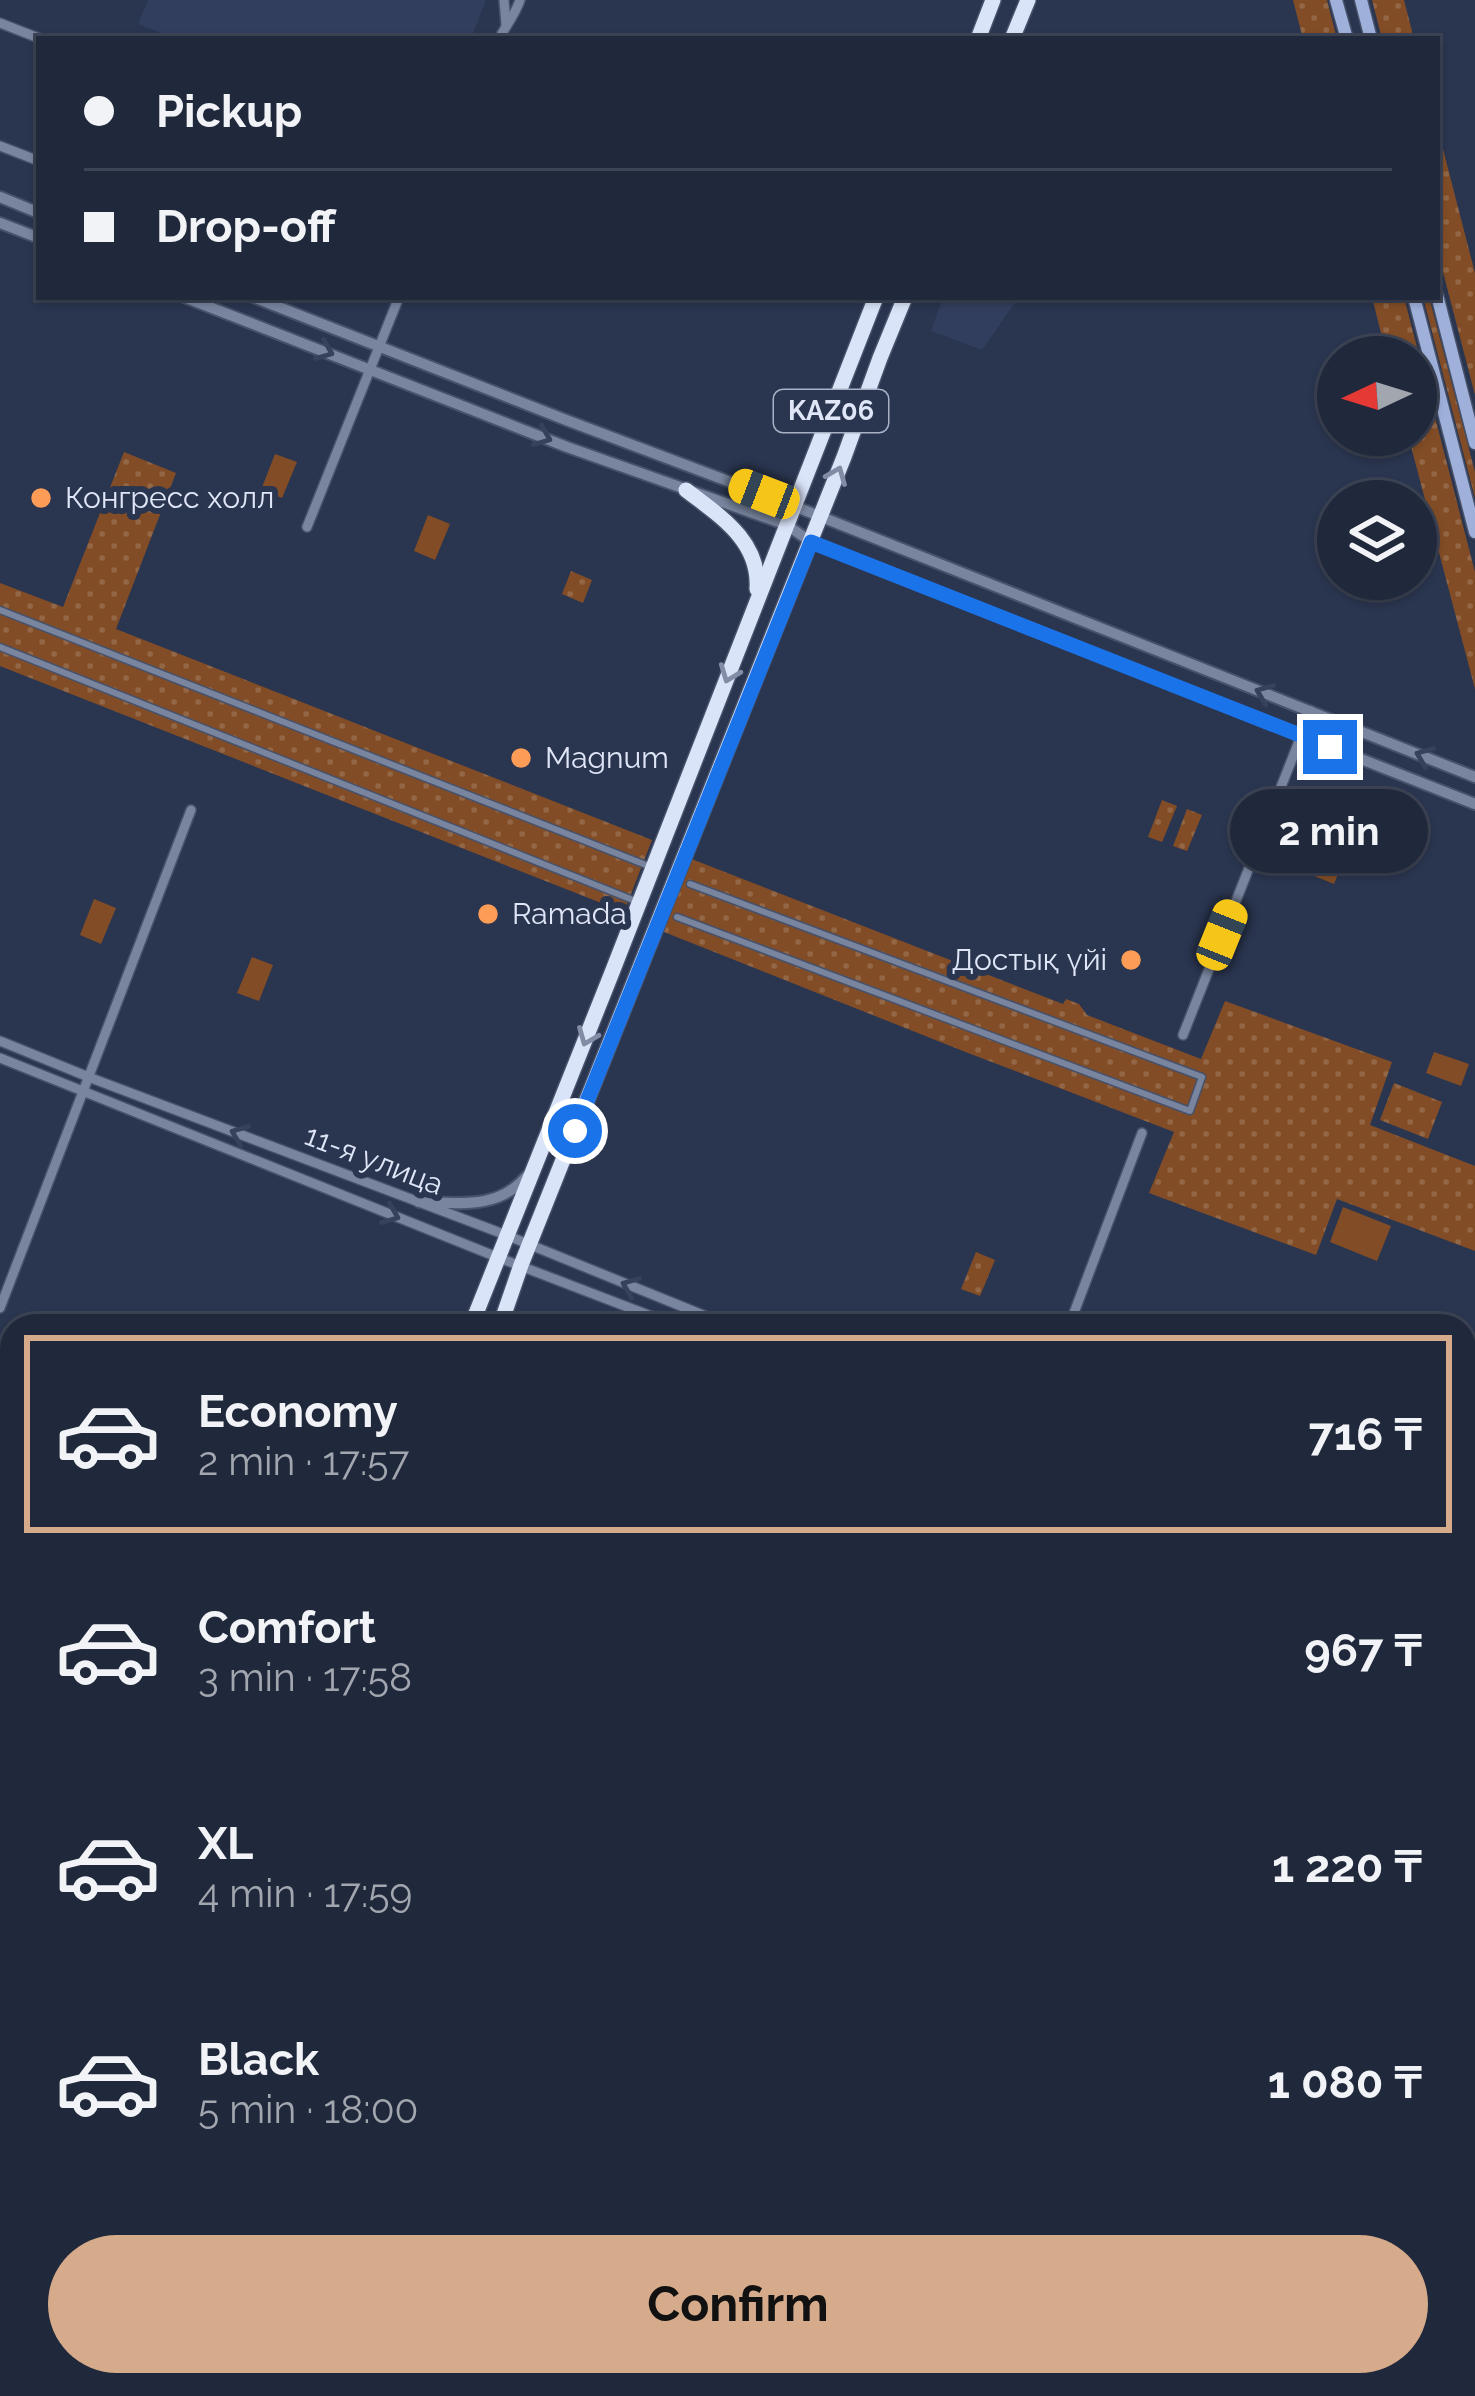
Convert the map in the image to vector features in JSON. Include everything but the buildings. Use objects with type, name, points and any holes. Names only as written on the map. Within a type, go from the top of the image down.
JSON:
[{"type":"highway","points":[[979,36],[993,0]]},
{"type":"highway","points":[[1013,36],[1028,0]]},
{"type":"highway","name":"KАZ06","points":[[476,1314],[875,300]]},
{"type":"highway","name":"KАZ06","points":[[501,1314],[904,300]]},
{"type":"highway","points":[[686,490],[741,536],[754,556],[756,604]]},
{"type":"main road","points":[[1336,0],[1346,36]]},
{"type":"main road","points":[[1361,0],[1370,36]]},
{"type":"main road","points":[[1415,300],[1475,532]]},
{"type":"main road","points":[[1438,300],[1475,443]]},
{"type":"street","points":[[503,0],[506,26]]},
{"type":"street","points":[[501,36],[520,0]]},
{"type":"street","points":[[0,22],[36,37]]},
{"type":"street","points":[[0,146],[36,160]]},
{"type":"street","points":[[0,197],[36,212]]},
{"type":"street","points":[[0,223],[36,237]]},
{"type":"street","points":[[192,300],[567,447],[787,526],[811,542],[1475,804]]},
{"type":"street","points":[[261,300],[1475,776]]},
{"type":"street","points":[[307,527],[398,300]]},
{"type":"street","points":[[0,610],[646,865]]},
{"type":"street","points":[[0,647],[633,900]]},
{"type":"street","points":[[1183,1035],[1311,711]]},
{"type":"street","points":[[0,1308],[191,810]]},
{"type":"street","points":[[677,917],[1190,1111],[1202,1077],[691,884]]},
{"type":"street","name":"11-я улица","points":[[0,1041],[700,1314]]},
{"type":"street","name":"11-я улица","points":[[0,1058],[497,1258],[518,1272],[642,1314]]},
{"type":"street","points":[[1074,1314],[1142,1133]]},
{"type":"street","points":[[419,1202],[499,1199],[533,1169]]},
{"type":"shaded area","points":[[148,0],[486,0],[472,36],[169,36],[138,24]]},
{"type":"shaded area","points":[[1293,0],[1327,0],[1336,36],[1302,36]]},
{"type":"shaded area","points":[[1372,0],[1404,0],[1413,36],[1381,36]]},
{"type":"shaded area","points":[[1440,138],[1475,273],[1475,395],[1440,261]]},
{"type":"shaded area","points":[[942,300],[1017,300],[982,350],[931,331]]},
{"type":"shaded area","points":[[1373,300],[1405,300],[1414,336],[1382,336]]},
{"type":"shaded area","points":[[1424,300],[1430,300],[1475,472],[1475,498],[1437,336],[1433,336]]},
{"type":"shaded area","points":[[1437,425],[1475,572],[1475,689],[1437,545],[1437,480],[1420,480],[1414,456],[1437,456]]},
{"type":"shaded area","points":[[124,452],[176,473],[116,629],[652,840],[624,912],[0,666],[0,583],[63,607]]},
{"type":"shaded area","points":[[275,454],[297,462],[282,498],[261,490]]},
{"type":"shaded area","points":[[428,515],[450,524],[435,560],[414,551]]},
{"type":"shaded area","points":[[571,571],[592,580],[583,603],[562,594]]},
{"type":"shaded area","points":[[1162,800],[1177,806],[1162,842],[1148,837]]},
{"type":"shaded area","points":[[1187,809],[1202,815],[1187,851],[1173,846]]},
{"type":"shaded area","points":[[1329,835],[1350,843],[1334,884],[1312,875]]},
{"type":"shaded area","points":[[689,858],[1063,1004],[1066,999],[1079,1004],[1087,1015],[1201,1059],[1225,1001],[1392,1062],[1370,1125],[1475,1166],[1475,1251],[1337,1199],[1316,1255],[1149,1193],[1174,1132],[664,932]]},
{"type":"shaded area","points":[[94,899],[116,908],[101,944],[80,935]]},
{"type":"shaded area","points":[[252,957],[273,965],[259,1001],[237,993]]},
{"type":"shaded area","points":[[1434,1052],[1469,1064],[1461,1086],[1426,1073]]},
{"type":"shaded area","points":[[1394,1083],[1442,1102],[1428,1139],[1380,1120]]},
{"type":"shaded area","points":[[1343,1207],[1391,1226],[1377,1261],[1330,1242]]},
{"type":"shaded area","points":[[976,1252],[995,1260],[980,1296],[961,1289]]},
{"type":"place","name":"Конгресс холл","points":[[41,498]]},
{"type":"place","name":"Magnum","points":[[521,758]]},
{"type":"place","name":"Ramada","points":[[488,914]]},
{"type":"place","name":"Достық үйі","points":[[1131,960]]},
{"type":"route","points":[[575,1131],[811,542],[1330,747]]}]
